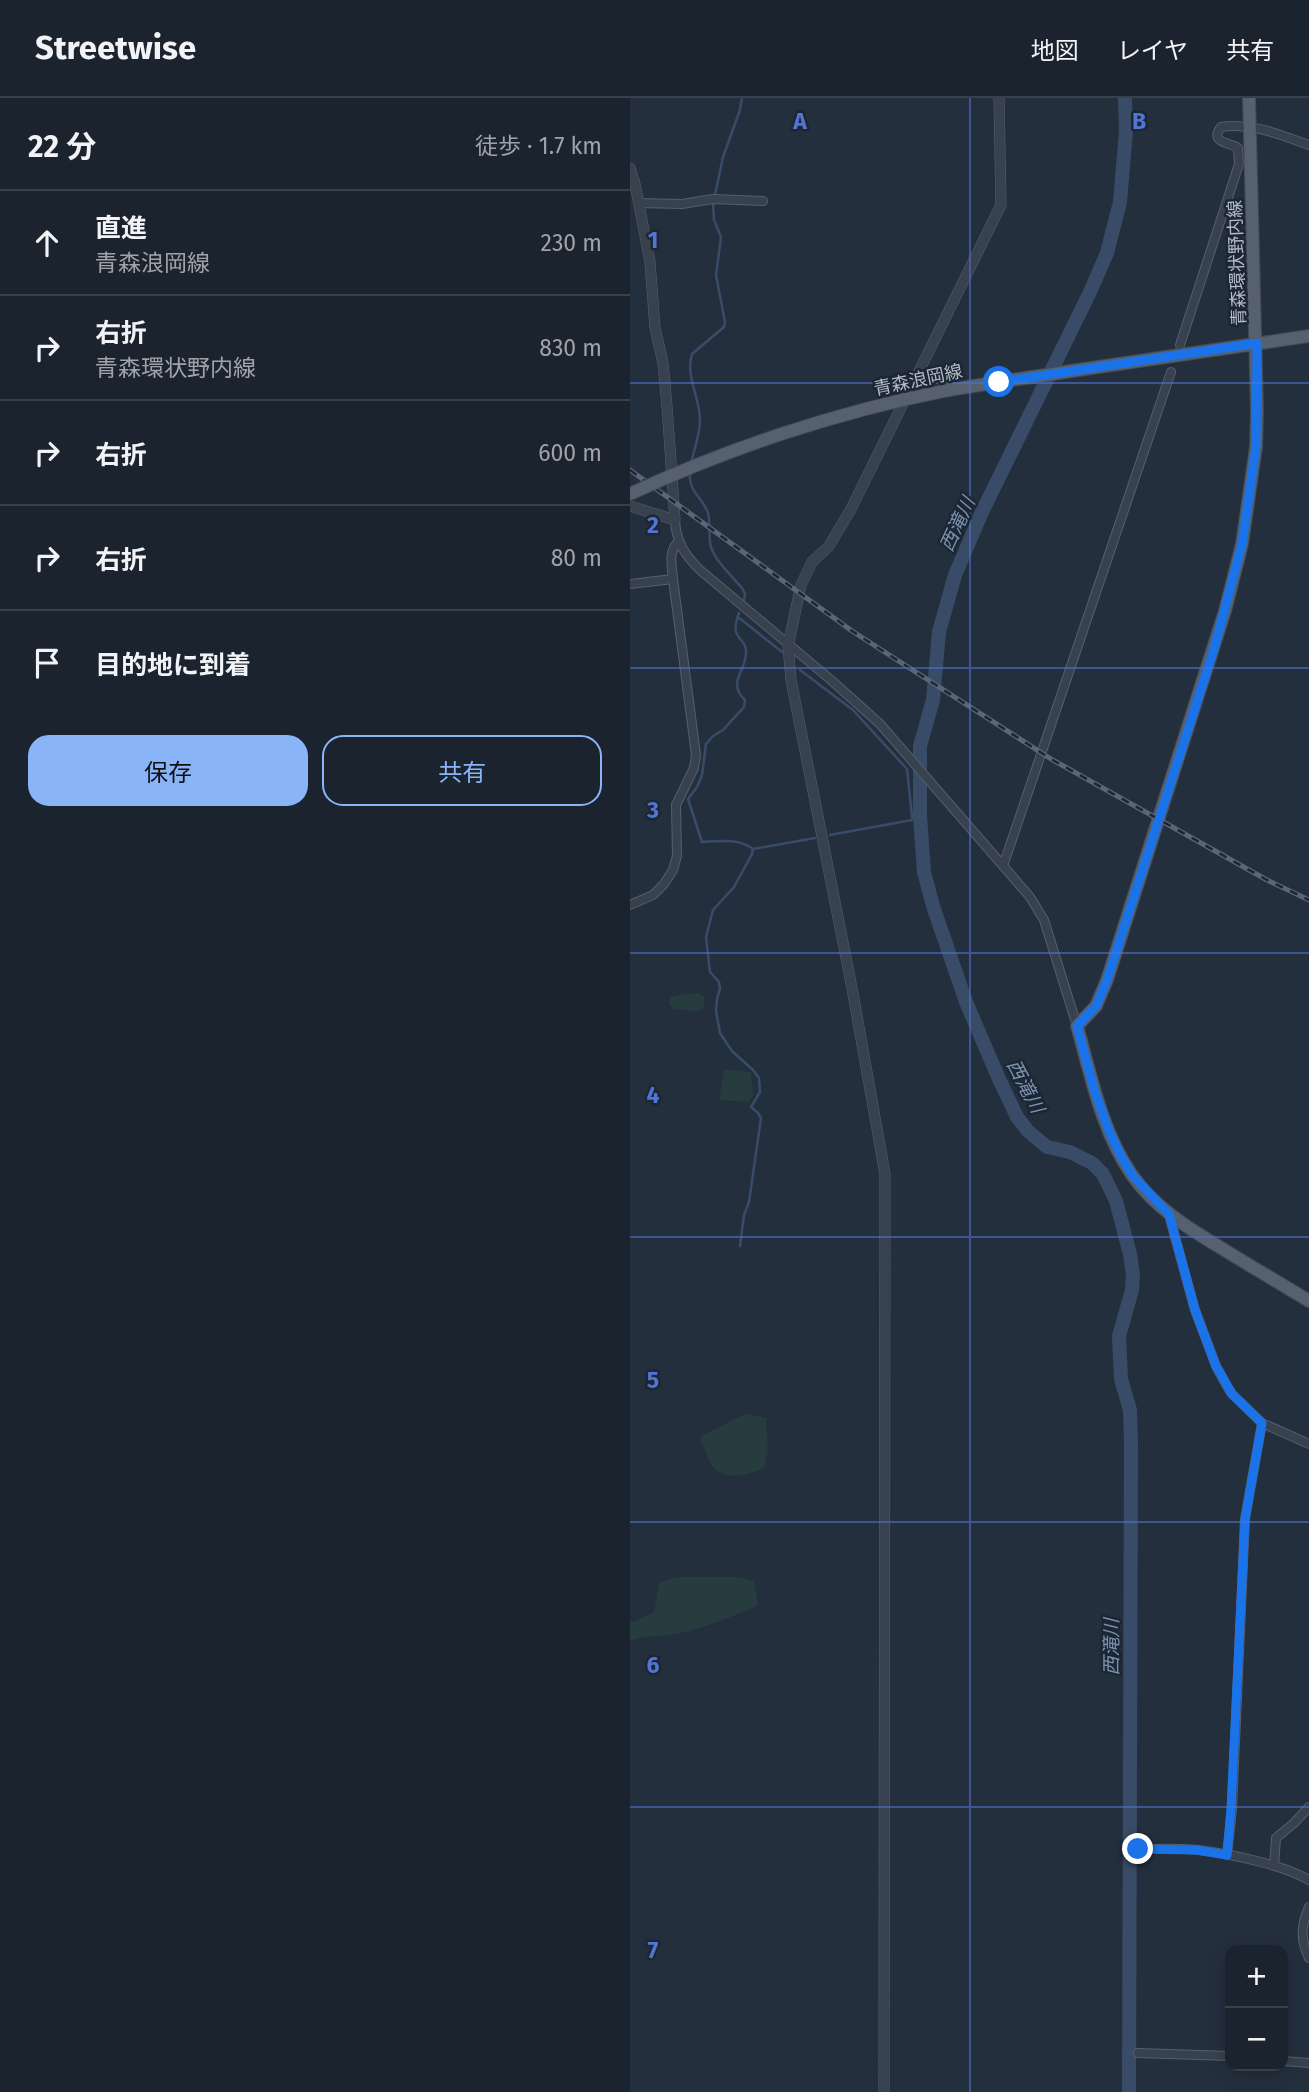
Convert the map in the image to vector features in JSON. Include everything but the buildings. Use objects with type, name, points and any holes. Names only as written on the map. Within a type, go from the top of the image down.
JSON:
[{"type":"main road","name":"青森環状野内線","points":[[1077,1026],[1096,1006],[1107,980],[1225,611],[1242,544],[1257,411],[1249,98]]},
{"type":"main road","name":"青森浪岡線","points":[[630,494],[785,433],[943,391],[1309,336]]},
{"type":"main road","points":[[1077,1026],[1094,1089],[1109,1131],[1133,1176],[1169,1214],[1194,1232],[1309,1301]]},
{"type":"street","points":[[884,2092],[886,1174],[791,680],[788,646],[806,574],[812,562],[829,545],[851,509],[1001,205],[999,98]]},
{"type":"street","points":[[1180,345],[1239,164],[1238,149],[1220,141],[1217,131],[1221,127],[1235,124],[1250,126],[1309,145]]},
{"type":"street","points":[[631,171],[650,262],[655,328],[663,363],[678,542],[700,570],[880,724],[1030,897],[1044,920],[1077,1026]]},
{"type":"street","points":[[639,203],[682,204],[713,199],[763,201]]},
{"type":"street","points":[[1003,866],[1171,372]]},
{"type":"street","points":[[630,506],[675,520]]},
{"type":"street","points":[[630,905],[653,895],[673,870],[677,856],[676,806],[694,768],[696,755],[673,579],[671,555],[678,542]]},
{"type":"street","points":[[630,584],[673,579]]},
{"type":"street","points":[[1169,1214],[1195,1310],[1216,1366],[1232,1394],[1262,1423],[1309,1444]]},
{"type":"street","points":[[1227,1855],[1245,1519],[1262,1423]]},
{"type":"street","points":[[1274,1866],[1276,1838],[1309,1807]]},
{"type":"street","points":[[1138,1849],[1197,1850],[1227,1855],[1274,1866],[1309,1880]]},
{"type":"street","points":[[1309,1907],[1302,1930],[1309,1958]]},
{"type":"street","points":[[1138,2053],[1225,2056]]},
{"type":"street","points":[[1288,2061],[1309,2063]]},
{"type":"green space","points":[[698,993],[705,998],[704,1007],[699,1011],[673,1009],[669,1004],[671,997]]},
{"type":"green space","points":[[724,1069],[751,1072],[753,1096],[748,1102],[719,1100]]},
{"type":"green space","points":[[745,1414],[766,1418],[768,1451],[764,1468],[732,1476],[720,1473],[710,1462],[700,1437]]},
{"type":"green space","points":[[676,1577],[739,1577],[754,1581],[758,1605],[696,1629],[630,1641],[630,1621],[654,1612],[659,1583]]},
{"type":"waterway","points":[[715,195],[723,157],[742,98]]},
{"type":"waterway","name":"西滝川","points":[[1125,98],[1126,131],[1120,202],[1107,253],[982,512],[955,575],[939,632],[933,700],[920,746],[920,816],[924,872],[933,906],[966,1002],[1017,1117],[1028,1131],[1047,1147],[1070,1152],[1092,1163],[1103,1174],[1116,1201],[1130,1254],[1132,1290],[1119,1336],[1121,1379],[1130,1410],[1131,1442],[1129,2092]]},
{"type":"waterway","points":[[691,464],[700,420],[690,362],[692,354],[724,327],[725,322],[716,275],[721,237],[714,220],[713,203]]},
{"type":"waterway","points":[[690,474],[693,490],[708,513],[713,553],[742,588],[744,600]]},
{"type":"waterway","points":[[739,613],[736,629],[746,648],[746,654],[737,688],[745,700],[744,707],[706,744],[702,775],[688,799],[702,842],[735,842],[753,849],[734,887],[713,910],[706,937],[710,972],[719,982],[716,1011],[720,1033],[732,1051],[759,1078],[760,1092],[751,1107],[761,1118],[740,1246]]},
{"type":"waterway","points":[[738,617],[782,652]]},
{"type":"waterway","points":[[800,670],[853,710],[907,769],[912,816],[920,816]]},
{"type":"waterway","points":[[830,835],[912,820],[912,816]]},
{"type":"waterway","points":[[753,849],[815,838]]},
{"type":"railway","points":[[630,470],[852,631],[1051,759],[1267,880],[1309,900]]},
{"type":"route","points":[[999,382],[1257,343],[1256,447],[1242,544],[1225,611],[1107,980],[1096,1006],[1077,1026],[1094,1089],[1122,1158],[1145,1191],[1169,1214],[1195,1310],[1216,1366],[1232,1394],[1262,1423],[1245,1519],[1227,1855],[1197,1850],[1138,1849]]}]
